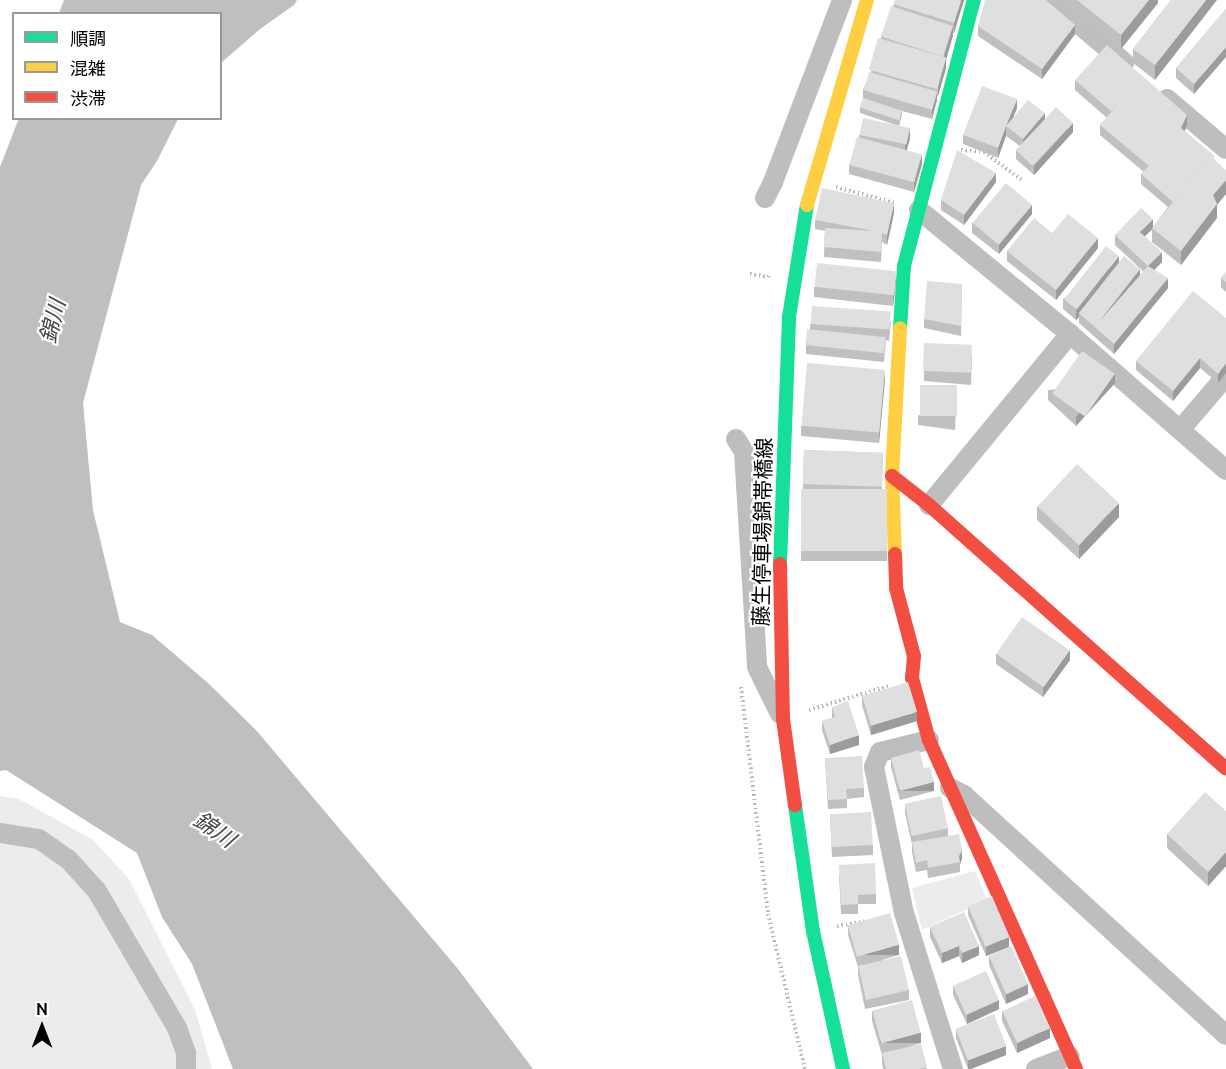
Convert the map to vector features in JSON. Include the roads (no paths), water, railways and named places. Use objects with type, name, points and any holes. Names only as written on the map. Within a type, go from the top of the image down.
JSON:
[{"type":"street","points":[[765,198],[842,0]]},
{"type":"street","name":"藤生停車場錦帯橋線","points":[[843,1069],[813,931],[783,719],[780,554],[789,317],[812,180],[867,0]]},
{"type":"street","points":[[974,0],[904,266],[892,476],[896,588],[914,656],[912,678],[929,740],[947,786],[1072,1063],[1036,1069]]},
{"type":"street","points":[[1050,0],[1138,75]]},
{"type":"street","points":[[1156,90],[1226,149]]},
{"type":"street","points":[[919,210],[1070,334],[1226,470]]},
{"type":"street","points":[[929,505],[1070,334]]},
{"type":"street","points":[[1180,430],[1226,376]]},
{"type":"street","points":[[736,439],[744,452],[757,667],[783,719]]},
{"type":"street","points":[[892,476],[929,505],[1226,769]]},
{"type":"street","points":[[929,740],[880,752],[874,767],[904,913],[953,1069]]},
{"type":"street","points":[[947,786],[964,795],[1226,1035]]},
{"type":"street","points":[[0,833],[39,839],[68,859],[97,891],[177,1028],[186,1053],[186,1069]]},
{"type":"water","points":[[64,0],[297,0],[294,5],[260,29],[222,62],[222,12],[59,12]]},
{"type":"water","name":"錦川","points":[[18,120],[178,120],[157,161],[141,185],[83,403],[93,510],[120,622],[152,635],[208,683],[256,730],[458,969],[533,1069],[233,1069],[192,964],[162,917],[137,853],[6,770],[0,771],[0,167]]}]
